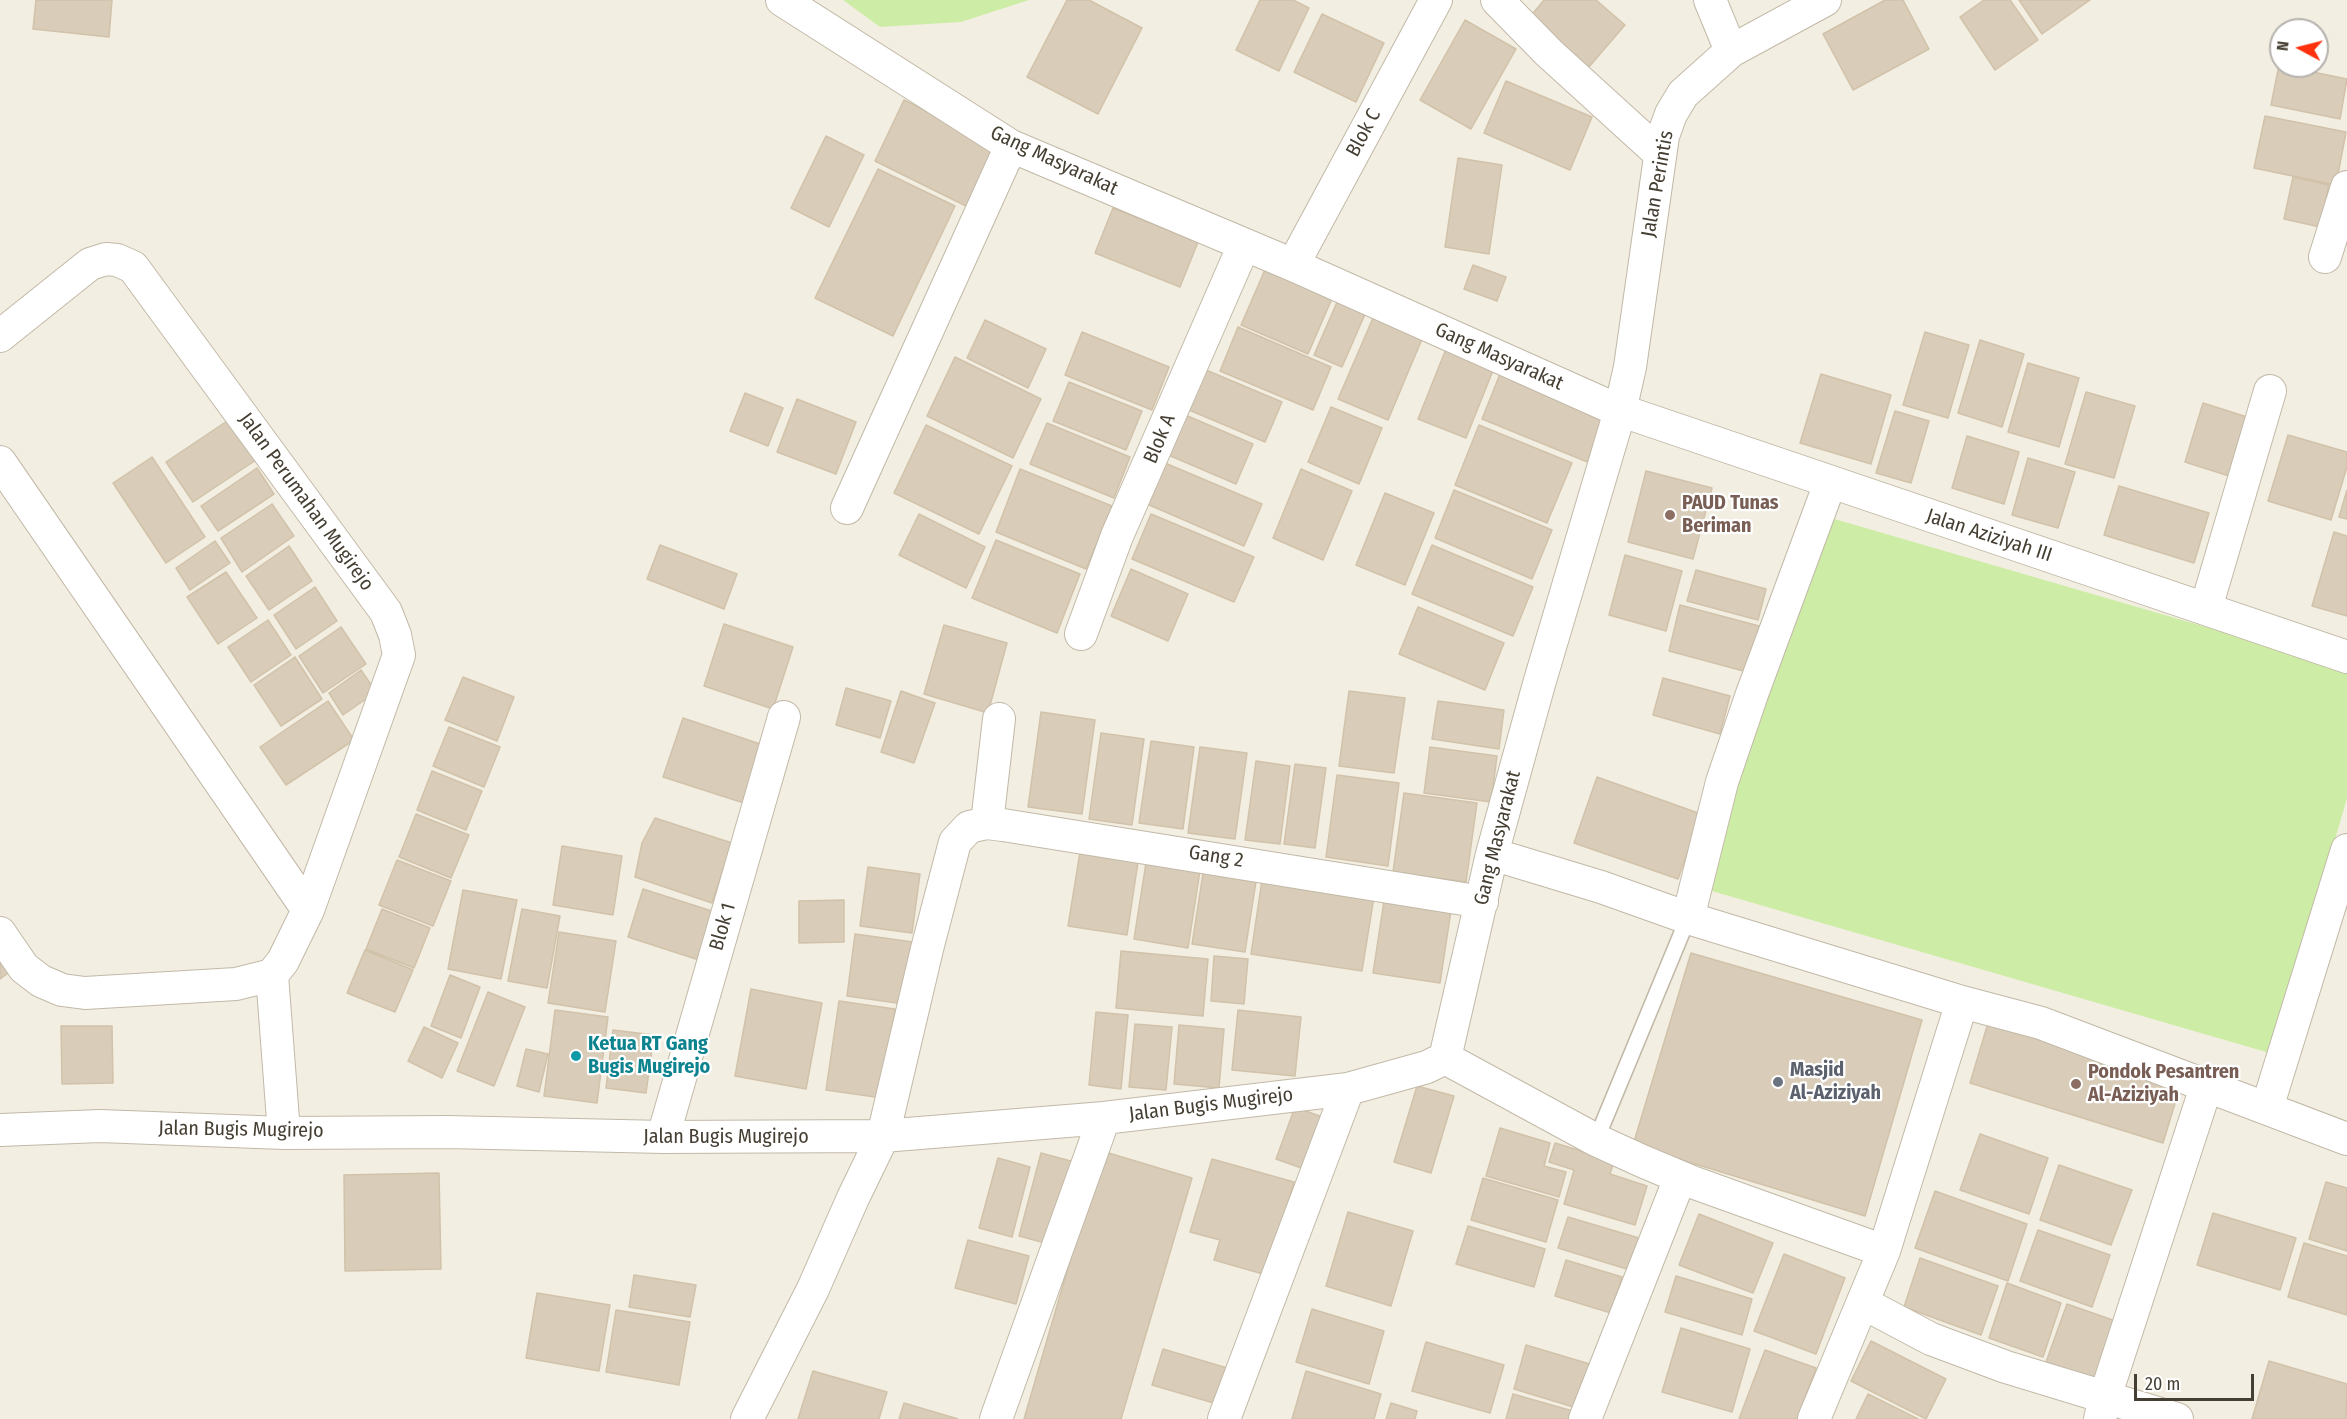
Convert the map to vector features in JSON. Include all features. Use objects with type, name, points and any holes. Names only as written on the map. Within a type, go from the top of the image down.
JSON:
[{"type":"street","name":"Gang Masyarakat","points":[[782,0],[1011,146],[1293,265],[1625,413],[1539,684],[1492,854],[1445,1058]]},
{"type":"street","name":"Blok C","points":[[1293,265],[1436,0]]},
{"type":"street","points":[[1497,0],[1549,53],[1660,154]]},
{"type":"street","points":[[1710,0],[1731,51]]},
{"type":"street","name":"Jalan Perintis","points":[[1625,413],[1660,154],[1663,136],[1671,114],[1683,94],[1731,51],[1825,0]]},
{"type":"street","points":[[847,508],[1011,146]]},
{"type":"street","points":[[2325,257],[2347,187]]},
{"type":"street","name":"Blok A","points":[[1081,634],[1117,536],[1244,245]]},
{"type":"street","name":"Jalan Perumahan Mugirejo","points":[[0,336],[90,264],[106,259],[117,260],[133,267],[386,612],[395,635],[399,655],[309,910],[284,962],[272,975]]},
{"type":"street","points":[[2206,608],[2270,391]]},
{"type":"street","name":"Jalan Aziziyah III","points":[[1625,413],[2347,657]]},
{"type":"street","points":[[0,462],[309,910]]},
{"type":"street","points":[[1688,918],[1722,782],[1830,483]]},
{"type":"street","name":"Blok 1","points":[[663,1137],[784,717]]},
{"type":"street","points":[[747,1419],[813,1289],[883,1137],[927,949],[955,842],[969,827],[987,823],[999,719]]},
{"type":"street","name":"Gang 2","points":[[987,823],[1139,845],[1482,902]]},
{"type":"street","points":[[1492,854],[1601,887],[1688,918],[1962,1002],[2041,1023],[2347,1138]]},
{"type":"street","points":[[2266,1108],[2346,855]]},
{"type":"street","points":[[0,933],[24,968],[41,981],[62,990],[85,993],[236,984],[272,975],[284,1132]]},
{"type":"street","points":[[1814,1419],[1884,1251],[1962,1002]]},
{"type":"street","points":[[1445,1058],[1596,1140],[1680,1178],[1884,1251]]},
{"type":"street","name":"Jalan Bugis Mugirejo","points":[[0,1130],[100,1126],[284,1132],[448,1132],[663,1137],[883,1137],[1104,1118],[1348,1089],[1427,1067],[1445,1058]]},
{"type":"street","points":[[2103,1408],[2207,1084]]},
{"type":"street","points":[[1224,1419],[1348,1089]]},
{"type":"street","points":[[996,1419],[1104,1118]]},
{"type":"street","points":[[1586,1419],[1680,1178]]},
{"type":"street","points":[[1863,1304],[1931,1339],[2006,1367],[2103,1408],[2177,1419]]},
{"type":"lane","points":[[1596,1140],[1688,918]]},
{"type":"green space","points":[[843,0],[1029,0],[961,22],[880,27]]},
{"type":"green space","points":[[1807,511],[2347,668],[2347,798],[2273,1054],[1698,887]]},
{"type":"building","points":[[36,0],[112,0],[109,37],[33,29]]},
{"type":"building","points":[[1067,0],[1089,0],[1142,28],[1098,114],[1027,77]]},
{"type":"building","points":[[1260,0],[1293,0],[1309,8],[1279,71],[1236,50]]},
{"type":"building","points":[[1544,0],[1596,0],[1625,25],[1588,68],[1529,18]]},
{"type":"building","points":[[1885,0],[1903,0],[1929,49],[1853,90],[1823,34]]},
{"type":"building","points":[[1984,0],[2010,0],[2038,40],[1995,70],[1960,17]]},
{"type":"building","points":[[2019,0],[2090,0],[2042,34]]},
{"type":"building","points":[[1322,14],[1384,43],[1356,102],[1294,72]]},
{"type":"building","points":[[1465,20],[1516,49],[1471,129],[1420,100]]},
{"type":"building","points":[[2329,75],[2347,79],[2340,119],[2271,105],[2276,78],[2329,78]]},
{"type":"building","points":[[1506,81],[1592,117],[1570,170],[1484,133]]},
{"type":"building","points":[[904,100],[999,147],[970,208],[875,161]]},
{"type":"building","points":[[2265,116],[2346,132],[2336,185],[2254,168]]},
{"type":"building","points":[[826,136],[864,155],[829,227],[791,208]]},
{"type":"building","points":[[1458,158],[1502,165],[1489,254],[1445,247]]},
{"type":"building","points":[[878,169],[955,206],[893,336],[815,298]]},
{"type":"building","points":[[2293,177],[2329,185],[2320,227],[2284,219]]},
{"type":"building","points":[[1113,208],[1198,242],[1180,287],[1095,253]]},
{"type":"building","points":[[1270,258],[1337,287],[1308,354],[1241,325]]},
{"type":"building","points":[[1473,265],[1506,277],[1497,301],[1464,289]]},
{"type":"building","points":[[1341,293],[1369,305],[1342,367],[1314,355]]},
{"type":"building","points":[[1376,311],[1425,332],[1388,420],[1338,399]]},
{"type":"building","points":[[985,320],[1046,349],[1028,388],[967,358]]},
{"type":"building","points":[[1238,327],[1331,367],[1313,410],[1220,371]]},
{"type":"building","points":[[1082,332],[1169,367],[1152,410],[1065,375]]},
{"type":"building","points":[[1925,332],[1969,345],[1948,418],[1903,405]]},
{"type":"building","points":[[1980,340],[2024,354],[2002,427],[1958,413]]},
{"type":"building","points":[[1446,349],[1494,368],[1466,438],[1418,419]]},
{"type":"building","points":[[955,357],[1041,399],[1013,458],[927,416]]},
{"type":"building","points":[[2028,363],[2079,378],[2059,447],[2008,432]]},
{"type":"building","points":[[1206,370],[1282,402],[1265,442],[1189,410]]},
{"type":"building","points":[[1500,374],[1609,418],[1590,463],[1482,419]]},
{"type":"building","points":[[1821,374],[1891,395],[1871,464],[1800,443]]},
{"type":"building","points":[[1069,382],[1142,411],[1126,450],[1053,421]]},
{"type":"building","points":[[2086,392],[2135,406],[2114,478],[2065,464]]},
{"type":"building","points":[[745,393],[783,408],[768,446],[730,431]]},
{"type":"building","points":[[797,399],[856,422],[836,474],[777,452]]},
{"type":"building","points":[[2203,403],[2247,417],[2229,476],[2185,462]]},
{"type":"building","points":[[1331,407],[1382,428],[1359,484],[1308,462]]},
{"type":"building","points":[[1895,411],[1929,421],[1911,483],[1876,473]]},
{"type":"building","points":[[1183,414],[1253,444],[1236,484],[1166,454]]},
{"type":"building","points":[[233,417],[259,458],[193,502],[166,462]]},
{"type":"building","points":[[1047,423],[1130,457],[1114,498],[1030,464]]},
{"type":"building","points":[[926,425],[1012,466],[979,534],[894,493]]},
{"type":"building","points":[[1479,425],[1572,463],[1547,523],[1455,485]]},
{"type":"building","points":[[2288,435],[2347,452],[2347,467],[2331,520],[2268,501]]},
{"type":"building","points":[[1967,436],[2019,452],[2004,504],[1952,488]]},
{"type":"building","points":[[152,457],[205,537],[166,563],[113,483]]},
{"type":"building","points":[[2028,458],[2075,472],[2058,528],[2012,515]]},
{"type":"building","points":[[1165,463],[1262,504],[1244,546],[1147,504]]},
{"type":"building","points":[[257,468],[274,494],[218,531],[201,506]]},
{"type":"building","points":[[1020,469],[1112,506],[1086,569],[996,532]]},
{"type":"building","points":[[1301,469],[1352,491],[1323,560],[1273,538]]},
{"type":"building","name":"PAUD Tunas Beriman","points":[[1646,471],[1712,488],[1693,559],[1628,542]]},
{"type":"building","points":[[2119,486],[2209,513],[2194,563],[2104,535]]},
{"type":"building","points":[[1454,490],[1552,530],[1532,579],[1435,538]]},
{"type":"building","points":[[2347,490],[2347,519],[2339,517]]},
{"type":"building","points":[[1385,493],[1434,513],[1405,585],[1356,565]]},
{"type":"building","points":[[272,504],[294,536],[242,572],[221,538]]},
{"type":"building","points":[[919,514],[985,547],[966,588],[899,555]]},
{"type":"building","points":[[1151,514],[1254,557],[1234,602],[1132,559]]},
{"type":"building","points":[[2334,532],[2347,536],[2347,616],[2312,606]]},
{"type":"building","points":[[996,540],[1080,574],[1057,633],[972,598]]},
{"type":"building","points":[[215,541],[230,563],[190,590],[176,568]]},
{"type":"building","points":[[660,545],[737,574],[724,609],[647,579]]},
{"type":"building","points":[[1432,545],[1533,587],[1513,636],[1412,594]]},
{"type":"building","points":[[289,546],[312,581],[269,610],[246,576]]},
{"type":"building","points":[[1625,555],[1682,571],[1666,631],[1609,615]]},
{"type":"building","points":[[1131,569],[1188,594],[1168,641],[1111,616]]},
{"type":"building","points":[[1696,570],[1766,589],[1758,620],[1687,601]]},
{"type":"building","points":[[226,572],[257,618],[218,644],[187,597]]},
{"type":"building","points":[[315,587],[337,621],[296,649],[274,615]]},
{"type":"building","points":[[1680,605],[1763,627],[1751,673],[1669,651]]},
{"type":"building","points":[[1418,607],[1504,643],[1485,690],[1399,654]]},
{"type":"building","points":[[268,620],[291,655],[251,682],[228,647]]},
{"type":"building","points":[[724,624],[793,647],[773,709],[704,686]]},
{"type":"building","points":[[944,625],[1007,643],[988,713],[924,694]]},
{"type":"building","points":[[341,627],[366,664],[323,693],[299,656]]},
{"type":"building","points":[[295,657],[322,699],[281,726],[254,685]]},
{"type":"building","points":[[361,670],[376,692],[343,715],[329,693]]},
{"type":"building","points":[[463,677],[514,697],[497,741],[445,720]]},
{"type":"building","points":[[1663,678],[1730,696],[1720,734],[1653,715]]},
{"type":"building","points":[[846,688],[891,701],[880,738],[836,725]]},
{"type":"building","points":[[901,691],[935,703],[914,763],[881,752]]},
{"type":"building","points":[[1349,691],[1405,698],[1394,773],[1339,766]]},
{"type":"building","points":[[328,701],[354,740],[286,785],[260,747]]},
{"type":"building","points":[[1438,701],[1504,710],[1499,749],[1432,739]]},
{"type":"building","points":[[1041,712],[1095,720],[1082,814],[1028,807]]},
{"type":"building","points":[[683,718],[766,746],[747,804],[663,777]]},
{"type":"building","points":[[449,727],[500,747],[484,787],[433,766]]},
{"type":"building","points":[[1101,733],[1144,739],[1132,825],[1089,819]]},
{"type":"building","points":[[1151,741],[1194,747],[1183,829],[1139,823]]},
{"type":"building","points":[[1200,747],[1247,753],[1235,839],[1188,833]]},
{"type":"building","points":[[1430,747],[1497,756],[1491,802],[1424,793]]},
{"type":"building","points":[[1256,761],[1290,766],[1280,844],[1245,840]]},
{"type":"building","points":[[1295,764],[1326,768],[1315,848],[1284,844]]},
{"type":"building","points":[[432,771],[482,791],[466,830],[417,810]]},
{"type":"building","points":[[1337,775],[1399,783],[1388,866],[1326,857]]},
{"type":"building","points":[[1597,777],[1701,814],[1678,879],[1574,843]]},
{"type":"building","points":[[1404,793],[1477,803],[1466,882],[1393,872]]},
{"type":"building","points":[[416,814],[469,835],[451,878],[399,857]]},
{"type":"building","points":[[655,818],[732,843],[712,903],[635,877],[642,843]]},
{"type":"building","points":[[562,846],[622,856],[613,915],[553,905]]},
{"type":"building","points":[[1080,852],[1138,862],[1127,935],[1068,926]]},
{"type":"building","points":[[397,860],[451,881],[433,926],[379,905]]},
{"type":"building","points":[[1146,863],[1200,871],[1188,948],[1134,939]]},
{"type":"building","points":[[868,867],[920,874],[912,933],[860,926]]},
{"type":"building","points":[[1204,867],[1257,875],[1245,952],[1192,944]]},
{"type":"building","points":[[1262,880],[1374,897],[1362,971],[1251,954]]},
{"type":"building","points":[[643,889],[718,913],[702,961],[628,937]]},
{"type":"building","points":[[463,890],[517,900],[501,979],[448,969]]},
{"type":"building","points":[[844,900],[844,942],[799,943],[799,901]]},
{"type":"building","points":[[1384,901],[1451,911],[1440,983],[1373,973]]},
{"type":"building","points":[[382,909],[430,928],[414,968],[366,949]]},
{"type":"building","points":[[522,909],[560,916],[547,988],[508,981]]},
{"type":"building","points":[[559,932],[616,941],[605,1012],[548,1003]]},
{"type":"building","points":[[855,934],[913,942],[904,1004],[847,996]]},
{"type":"building","points":[[365,950],[413,970],[395,1012],[347,993]]},
{"type":"building","points":[[1121,951],[1208,959],[1203,1016],[1116,1008]]},
{"type":"building","name":"Masjid Al-Aziziyah","points":[[1691,953],[1922,1020],[1865,1216],[1633,1145]]},
{"type":"building","points":[[0,955],[11,971],[0,979]]},
{"type":"building","points":[[1214,956],[1248,959],[1244,1004],[1211,1001]]},
{"type":"building","points":[[450,975],[480,987],[461,1038],[431,1026]]},
{"type":"building","points":[[751,989],[822,1003],[806,1089],[735,1076]]},
{"type":"building","points":[[488,992],[525,1007],[494,1086],[457,1071]]},
{"type":"building","points":[[839,1001],[895,1009],[882,1098],[826,1090]]},
{"type":"building","name":"Ketua RT Gang Bugis Mugirejo","points":[[555,1010],[608,1017],[597,1103],[544,1096]]},
{"type":"building","points":[[1238,1010],[1301,1017],[1295,1076],[1232,1070]]},
{"type":"building","points":[[1096,1012],[1128,1015],[1121,1089],[1089,1085]]},
{"type":"building","name":"Pondok Pesantren Al-Aziziyah","points":[[1988,1023],[2181,1084],[2163,1143],[1970,1083]]},
{"type":"building","points":[[1135,1024],[1172,1027],[1166,1090],[1129,1087]]},
{"type":"building","points":[[1179,1025],[1224,1029],[1219,1088],[1174,1084]]},
{"type":"building","points":[[61,1026],[112,1026],[113,1083],[62,1084]]},
{"type":"building","points":[[424,1027],[458,1043],[442,1078],[408,1061]]},
{"type":"building","points":[[613,1030],[654,1035],[646,1093],[606,1088]]},
{"type":"building","points":[[526,1049],[548,1054],[539,1092],[517,1086]]},
{"type":"building","points":[[1417,1086],[1454,1096],[1431,1173],[1394,1162]]},
{"type":"building","points":[[1295,1107],[1325,1118],[1307,1170],[1276,1159]]},
{"type":"building","points":[[1500,1128],[1550,1143],[1544,1166],[1566,1172],[1559,1197],[1486,1176]]},
{"type":"building","points":[[1980,1134],[2048,1158],[2029,1214],[1960,1190]]},
{"type":"building","points":[[1555,1143],[1614,1161],[1610,1174],[1647,1186],[1635,1225],[1564,1204],[1574,1170],[1549,1162]]},
{"type":"building","points":[[1102,1151],[1192,1178],[1121,1419],[1024,1419]]},
{"type":"building","points":[[1041,1153],[1078,1163],[1056,1246],[1019,1236]]},
{"type":"building","points":[[998,1158],[1030,1167],[1012,1237],[979,1228]]},
{"type":"building","points":[[1212,1159],[1294,1182],[1272,1255],[1268,1254],[1263,1274],[1214,1260],[1220,1240],[1190,1232]]},
{"type":"building","points":[[2059,1165],[2132,1190],[2111,1245],[2040,1220]]},
{"type":"building","points":[[439,1173],[441,1269],[345,1271],[344,1175]]},
{"type":"building","points":[[1483,1178],[1558,1200],[1546,1242],[1471,1220]]},
{"type":"building","points":[[2326,1182],[2347,1188],[2347,1251],[2309,1239]]},
{"type":"building","points":[[1935,1191],[2027,1224],[2008,1281],[1915,1248]]},
{"type":"building","points":[[1348,1212],[1413,1231],[1391,1306],[1326,1286]]},
{"type":"building","points":[[2213,1213],[2296,1238],[2280,1290],[2197,1265]]},
{"type":"building","points":[[1699,1214],[1773,1243],[1753,1293],[1679,1265]]},
{"type":"building","points":[[1568,1217],[1639,1238],[1630,1270],[1558,1248]]},
{"type":"building","points":[[1468,1226],[1545,1249],[1534,1287],[1456,1264]]},
{"type":"building","points":[[2038,1230],[2110,1255],[2092,1307],[2020,1281]]},
{"type":"building","points":[[968,1240],[1029,1256],[1016,1304],[955,1288]]},
{"type":"building","points":[[2304,1243],[2347,1256],[2347,1315],[2288,1297]]},
{"type":"building","points":[[1784,1254],[1845,1278],[1816,1354],[1754,1331]]},
{"type":"building","points":[[1920,1258],[1998,1286],[1981,1335],[1904,1307]]},
{"type":"building","points":[[1566,1260],[1622,1277],[1611,1313],[1555,1296]]},
{"type":"building","points":[[634,1275],[696,1285],[690,1317],[629,1307]]},
{"type":"building","points":[[1676,1276],[1752,1299],[1742,1335],[1665,1312]]},
{"type":"building","points":[[2007,1283],[2061,1303],[2043,1357],[1989,1338]]},
{"type":"building","points":[[537,1293],[610,1305],[599,1371],[526,1358]]},
{"type":"building","points":[[2067,1304],[2124,1324],[2103,1383],[2046,1362]]},
{"type":"building","points":[[1312,1309],[1384,1331],[1369,1384],[1296,1362]]},
{"type":"building","points":[[616,1310],[690,1322],[679,1385],[606,1372]]},
{"type":"building","points":[[1681,1328],[1750,1349],[1732,1412],[1662,1392]]},
{"type":"building","points":[[1871,1341],[1946,1379],[1926,1419],[1851,1381]]},
{"type":"building","points":[[1426,1342],[1504,1365],[1490,1413],[1412,1391]]},
{"type":"building","points":[[1526,1345],[1593,1365],[1580,1409],[1514,1389]]},
{"type":"building","points":[[1163,1349],[1234,1370],[1224,1406],[1152,1385]]},
{"type":"building","points":[[1765,1350],[1816,1368],[1797,1419],[1739,1419]]},
{"type":"building","points":[[2269,1361],[2347,1384],[2346,1419],[2252,1419]]},
{"type":"building","points":[[813,1371],[887,1392],[879,1419],[798,1419]]},
{"type":"building","points":[[1306,1371],[1381,1394],[1374,1419],[1292,1419]]},
{"type":"building","points":[[1513,1394],[1576,1412],[1574,1419],[1506,1419]]},
{"type":"building","points":[[1868,1394],[1918,1419],[1856,1419]]},
{"type":"building","points":[[904,1403],[958,1419],[899,1419]]},
{"type":"building","points":[[1391,1403],[1417,1411],[1415,1419],[1386,1419]]},
{"type":"place","name":"PAUD Tunas Beriman","points":[[1670,515]]},
{"type":"place","name":"Ketua RT Gang Bugis Mugirejo","points":[[576,1056]]},
{"type":"place","name":"Masjid Al-Aziziyah","points":[[1778,1082]]},
{"type":"place","name":"Pondok Pesantren Al-Aziziyah","points":[[2076,1084]]}]
